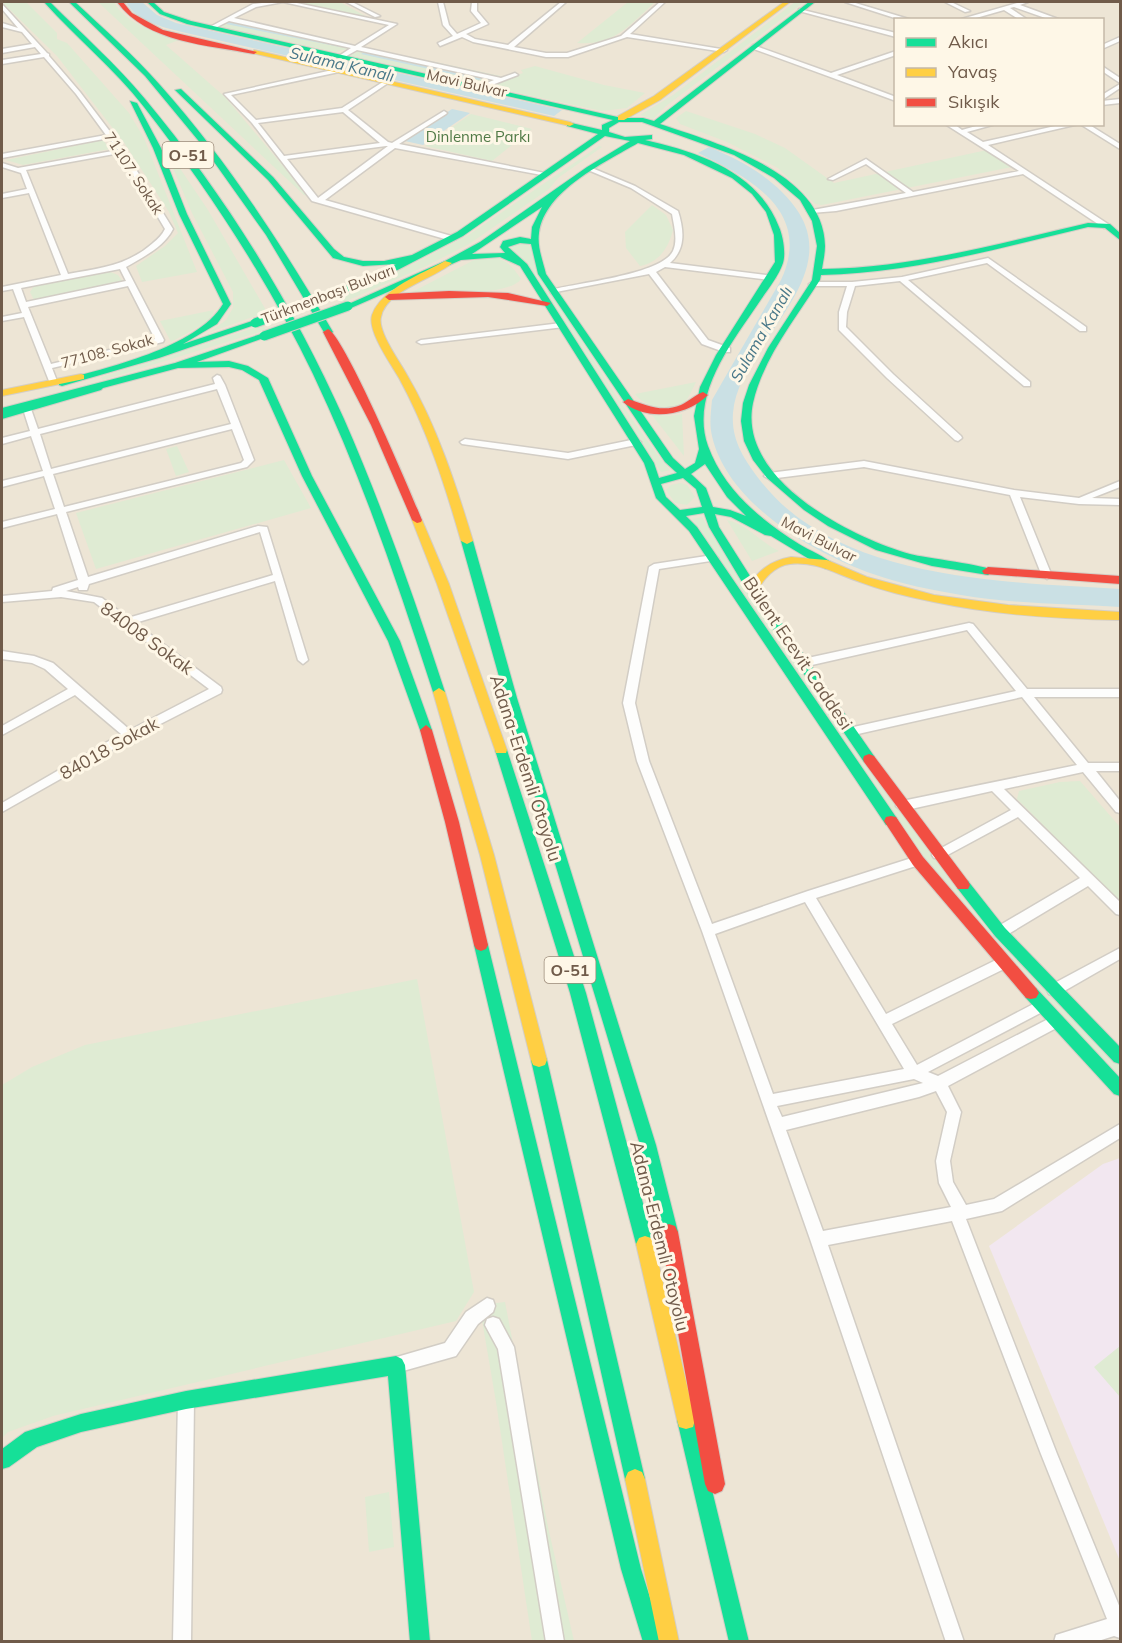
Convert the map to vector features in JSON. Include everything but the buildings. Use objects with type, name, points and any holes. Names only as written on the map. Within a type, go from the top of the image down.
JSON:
[{"type":"main road","name":"O-51","points":[[47,2],[114,67],[149,106],[192,161],[276,293],[357,462],[399,573],[450,728],[514,958],[568,1173],[669,1641]]},
{"type":"main road","name":"Adana-Erdemli Otoyolu","points":[[72,2],[101,26],[170,98],[216,154],[273,235],[334,338],[383,439],[430,547],[478,676],[554,912],[629,1181],[739,1641]]},
{"type":"main road","name":"Mavi Bulvar","points":[[120,2],[130,16],[159,30],[606,132],[619,139],[636,140],[690,155],[734,177],[768,207],[777,223],[782,243],[779,262],[703,395],[698,414],[704,450],[714,472],[730,494],[769,533],[823,563],[883,586],[930,599],[993,607],[1120,616]]},
{"type":"main road","name":"Mavi Bulvar","points":[[150,2],[169,16],[212,28],[619,119],[642,120],[714,144],[774,174],[789,186],[811,211],[822,248],[816,278],[761,373],[748,407],[746,421],[748,436],[754,453],[769,476],[792,499],[825,522],[853,538],[894,553],[944,566],[1000,574],[1120,580]]},
{"type":"main road","points":[[619,119],[657,98],[786,2]]},
{"type":"main road","points":[[654,125],[806,6]]},
{"type":"main road","points":[[101,26],[171,82],[246,151],[276,183],[338,258],[369,266],[391,264],[426,253]]},
{"type":"main road","points":[[114,67],[157,148],[183,214],[227,304],[220,318],[205,331],[171,345],[156,356]]},
{"type":"main road","points":[[550,119],[585,123],[596,119],[566,107]]},
{"type":"main road","name":"Türkmenbaşı Bulvarı","points":[[2,398],[156,356],[255,323],[337,293],[426,253],[452,239],[547,174],[606,132],[607,124],[619,119]]},
{"type":"main road","name":"Türkmenbaşı Bulvarı","points":[[2,411],[178,365],[348,306],[454,260],[483,244],[607,158],[636,140],[655,133],[654,125]]},
{"type":"main road","points":[[690,155],[670,145],[667,140],[681,137],[714,144]]},
{"type":"main road","points":[[581,150],[604,145],[612,150],[607,158]]},
{"type":"main road","points":[[533,242],[537,223],[551,197]]},
{"type":"main road","points":[[816,278],[898,267],[1088,225],[1107,226],[1120,237]]},
{"type":"main road","name":"Bülent Ecevit Caddesi","points":[[1120,1057],[1000,932],[938,855],[849,732],[752,589],[714,527],[701,488],[684,474],[656,444],[550,297],[523,264],[507,252],[504,247],[506,243],[520,240],[533,242],[542,274],[550,297],[561,325],[649,463],[661,498],[693,529],[918,861],[1003,963],[1120,1089]]},
{"type":"main road","points":[[518,260],[486,253],[454,260],[389,297],[379,309],[375,320],[380,334],[414,397],[438,453],[460,516],[511,698],[568,876],[648,1145],[670,1238],[744,1641]]},
{"type":"main road","points":[[389,297],[497,293],[550,297]]},
{"type":"main road","points":[[178,365],[229,364],[245,368],[263,378],[307,476],[394,641],[421,714],[452,822],[631,1569],[654,1641]]},
{"type":"main road","points":[[2,393],[85,376]]},
{"type":"main road","points":[[2,416],[110,384]]},
{"type":"main road","points":[[626,400],[653,413],[669,413],[680,411],[703,395]]},
{"type":"main road","points":[[655,482],[684,474],[700,465],[704,450]]},
{"type":"main road","points":[[678,514],[707,507],[729,510],[769,533]]},
{"type":"main road","points":[[752,589],[757,578],[767,566],[779,561],[801,559],[823,563]]},
{"type":"main road","points":[[2,1460],[32,1438],[81,1423],[186,1400],[396,1365],[420,1641]]},
{"type":"street","points":[[212,28],[255,5],[280,2]]},
{"type":"street","points":[[286,2],[394,24]]},
{"type":"street","points":[[349,2],[394,24]]},
{"type":"street","points":[[440,2],[444,24],[448,31],[473,40],[557,56],[568,55],[625,35],[663,2]]},
{"type":"street","points":[[440,44],[485,24],[474,11],[475,2]]},
{"type":"street","points":[[510,47],[564,2]]},
{"type":"street","points":[[848,2],[902,18]]},
{"type":"street","points":[[948,2],[967,10]]},
{"type":"street","points":[[968,18],[1025,2]]},
{"type":"street","points":[[1014,4],[1052,18]]},
{"type":"street","name":"71107. Sokak","points":[[2,6],[47,56],[111,136],[169,229],[166,235],[146,253],[122,266],[2,289]]},
{"type":"street","points":[[806,6],[894,34]]},
{"type":"street","points":[[1004,7],[1022,18]]},
{"type":"street","points":[[229,19],[501,80]]},
{"type":"street","points":[[341,57],[394,24]]},
{"type":"street","points":[[2,25],[26,32]]},
{"type":"street","points":[[625,35],[724,50]]},
{"type":"street","points":[[1110,38],[1119,39]]},
{"type":"street","points":[[1104,46],[1119,39]]},
{"type":"street","points":[[2,51],[37,45]]},
{"type":"street","points":[[753,47],[894,98]]},
{"type":"street","points":[[832,75],[894,54]]},
{"type":"street","points":[[2,62],[47,56]]},
{"type":"street","points":[[1104,69],[1120,81]]},
{"type":"street","points":[[337,71],[227,94],[254,122],[315,199],[452,239]]},
{"type":"street","points":[[479,88],[515,75]]},
{"type":"street","points":[[254,122],[344,110],[386,82]]},
{"type":"street","points":[[1104,97],[1120,86]]},
{"type":"street","points":[[1104,103],[1120,101]]},
{"type":"street","points":[[1111,102],[1120,108]]},
{"type":"street","points":[[344,110],[390,144]]},
{"type":"street","points":[[320,200],[390,144],[444,112]]},
{"type":"street","points":[[951,126],[1107,226]]},
{"type":"street","points":[[960,132],[985,126]]},
{"type":"street","points":[[982,144],[1067,126]]},
{"type":"street","points":[[1087,126],[1120,145]]},
{"type":"street","points":[[2,156],[111,136]]},
{"type":"street","points":[[282,158],[390,144],[547,174]]},
{"type":"street","points":[[17,170],[122,151]]},
{"type":"street","points":[[831,179],[866,161],[912,194]]},
{"type":"street","points":[[2,165],[24,172],[65,276]]},
{"type":"street","points":[[550,297],[651,271],[665,265],[677,253],[680,242],[675,213],[633,187],[590,169]]},
{"type":"street","points":[[811,211],[836,209],[1024,172]]},
{"type":"street","points":[[2,196],[31,190]]},
{"type":"street","points":[[816,278],[852,284],[902,279],[988,260],[1083,329]]},
{"type":"street","points":[[665,265],[771,278]]},
{"type":"street","name":"77108. Sokak","points":[[48,367],[160,340],[122,266]]},
{"type":"street","points":[[651,271],[705,342],[727,350]]},
{"type":"street","points":[[902,279],[1027,384]]},
{"type":"street","points":[[24,305],[130,283]]},
{"type":"street","points":[[852,284],[843,312],[842,328],[890,376],[958,438]]},
{"type":"street","points":[[16,286],[53,381]]},
{"type":"street","points":[[2,319],[27,314]]},
{"type":"street","points":[[421,342],[561,325]]},
{"type":"street","points":[[2,441],[219,382],[249,460],[244,465],[2,525]]},
{"type":"street","points":[[27,409],[84,582],[80,595]]},
{"type":"street","points":[[2,484],[234,426]]},
{"type":"street","points":[[465,442],[568,456],[636,442]]},
{"type":"street","points":[[769,476],[864,464],[1014,493],[1079,501],[1120,502]]},
{"type":"street","points":[[1079,501],[1120,484]]},
{"type":"street","points":[[1014,493],[1047,576]]},
{"type":"street","points":[[42,595],[261,528],[264,529],[303,660]]},
{"type":"street","points":[[713,558],[654,567],[629,703],[643,761],[708,931],[778,1125],[955,1641]]},
{"type":"street","points":[[126,622],[278,577]]},
{"type":"street","name":"84008 Sokak","points":[[2,599],[60,592],[98,600],[217,690]]},
{"type":"street","points":[[803,663],[969,626],[1088,767],[1120,809]]},
{"type":"street","points":[[2,655],[17,656],[49,666],[129,735]]},
{"type":"street","points":[[2,664],[17,656]]},
{"type":"street","points":[[2,731],[75,690]]},
{"type":"street","name":"84018 Sokak","points":[[2,808],[129,735],[217,690]]},
{"type":"street","points":[[849,732],[1024,693],[1120,693]]},
{"type":"street","points":[[902,806],[1088,767],[1120,767]]},
{"type":"street","points":[[994,786],[1120,910]]},
{"type":"street","points":[[938,855],[1020,811]]},
{"type":"street","points":[[708,931],[918,861]]},
{"type":"street","points":[[1000,932],[1089,879]]},
{"type":"street","points":[[808,896],[914,1072],[939,1083],[954,1112],[943,1161],[946,1183],[1049,1454],[1120,1627],[1063,1641]]},
{"type":"street","points":[[1054,990],[1120,953]]},
{"type":"street","points":[[885,1021],[1003,963]]},
{"type":"street","points":[[768,1101],[914,1072],[1041,1005]]},
{"type":"street","points":[[778,1125],[919,1091],[939,1083],[1057,1021]]},
{"type":"street","points":[[818,1239],[997,1206],[1120,1131]]},
{"type":"street","points":[[396,1365],[450,1350],[471,1318],[487,1306]]},
{"type":"street","points":[[493,1325],[506,1347],[555,1641]]},
{"type":"street","points":[[182,1641],[186,1400]]},
{"type":"shaded area","points":[[2,2],[1120,2],[1120,1641],[2,1642]]},
{"type":"shaded area","points":[[1120,1158],[1120,1561],[989,1246],[1103,1164]]},
{"type":"green space","points":[[2,2],[26,2],[57,33],[57,39],[67,43],[129,113],[144,138],[197,272],[142,282],[136,266],[165,246],[178,233],[169,212],[125,144],[57,56]]},
{"type":"green space","points":[[98,2],[114,2],[135,23],[154,31],[184,38],[166,45],[225,97],[308,196],[304,195]]},
{"type":"green space","points":[[340,2],[367,17],[302,3]]},
{"type":"green space","points":[[628,2],[655,2],[629,26],[611,37],[590,43],[577,43]]},
{"type":"green space","points":[[795,2],[804,2],[666,106],[653,119],[640,115],[673,95]]},
{"type":"green space","points":[[229,17],[352,44],[347,49],[336,52],[216,26]]},
{"type":"green space","points":[[364,47],[501,76],[479,84],[350,56]]},
{"type":"green space","points":[[535,66],[604,85],[645,93],[627,108],[602,111],[486,86],[523,73],[521,70]]},
{"type":"green space","points":[[686,111],[755,134],[785,148],[834,183],[987,150],[1012,167],[822,205],[815,204],[778,168],[727,142],[680,124],[676,118]]},
{"type":"green space","name":"Dinlenme Parkı","points":[[471,114],[532,129],[492,161],[425,146]]},
{"type":"green space","points":[[103,140],[110,149],[23,165],[6,160]]},
{"type":"green space","points":[[599,146],[602,147],[558,178],[549,189],[469,244],[426,266],[344,302],[339,297],[417,262],[470,234]]},
{"type":"green space","points":[[171,155],[208,210],[267,312],[210,332],[226,320],[233,308],[233,292],[192,213],[168,156]]},
{"type":"green space","points":[[652,205],[666,215],[673,230],[662,254],[640,266],[626,248],[625,232]]},
{"type":"green space","points":[[528,243],[611,389],[670,470],[661,472],[533,275],[510,251],[509,244]]},
{"type":"green space","points":[[492,257],[509,265],[521,279],[514,285],[487,291],[412,292],[476,259]]},
{"type":"green space","points":[[108,271],[118,275],[123,282],[34,300],[30,292],[34,286]]},
{"type":"green space","points":[[214,310],[211,320],[171,342],[160,321]]},
{"type":"green space","points":[[263,325],[266,330],[103,380],[101,377]]},
{"type":"green space","points":[[696,382],[687,399],[675,408],[652,406],[635,394]]},
{"type":"green space","points":[[682,414],[684,456],[652,415]]},
{"type":"green space","points":[[177,446],[189,472],[176,476],[166,449]]},
{"type":"green space","points":[[284,460],[311,508],[96,569],[76,513]]},
{"type":"green space","points":[[680,483],[687,485],[695,497],[687,505],[675,503],[666,490],[671,485]]},
{"type":"green space","points":[[702,517],[739,579],[986,925],[1120,1066],[1120,1076],[1080,1035],[932,868],[692,519]]},
{"type":"green space","points":[[727,520],[741,525],[779,551],[752,561]]},
{"type":"green space","points":[[1080,781],[1120,827],[1120,901],[1017,799],[1019,791],[1060,782]]},
{"type":"green space","points":[[417,979],[474,1292],[456,1321],[53,1416],[8,1432],[2,1438],[2,1085],[32,1067],[85,1045]]},
{"type":"green space","points":[[505,1302],[548,1527],[574,1641],[532,1641],[482,1320],[488,1304]]},
{"type":"green space","points":[[1120,1346],[1120,1397],[1094,1367]]},
{"type":"green space","points":[[389,1492],[394,1547],[369,1552],[365,1497]]},
{"type":"water","name":"Sulama Kanalı","points":[[126,2],[142,2],[157,15],[176,23],[562,110],[554,116],[182,32],[143,19],[130,9]]},
{"type":"water","points":[[230,21],[340,46],[340,47],[226,24]]},
{"type":"water","points":[[366,51],[485,77],[479,80],[361,54]]},
{"type":"water","points":[[452,109],[470,113],[423,145],[405,141]]},
{"type":"water","name":"Sulama Kanalı","points":[[709,147],[759,173],[781,191],[799,213],[809,239],[808,264],[798,289],[751,363],[739,388],[733,413],[736,440],[759,479],[792,513],[832,538],[877,557],[925,570],[976,578],[1120,589],[1120,607],[981,598],[928,589],[884,578],[849,565],[800,539],[754,504],[735,483],[721,460],[712,436],[710,422],[712,400],[781,280],[789,256],[789,235],[783,216],[756,186],[698,153]]},
{"type":"traffic: fast","points":[[47,2],[110,64],[145,103],[225,213],[279,300],[317,373],[357,462],[392,553],[439,692]]},
{"type":"traffic: fast","points":[[72,2],[147,74],[205,143],[270,235],[328,332]]},
{"type":"traffic: fast","points":[[150,2],[162,13],[189,23],[619,119]]},
{"type":"traffic: fast","points":[[654,125],[812,2]]},
{"type":"traffic: fast","points":[[179,90],[271,179],[336,256],[363,264],[384,264],[426,253]]},
{"type":"traffic: fast","points":[[133,103],[157,148],[183,214],[227,304],[214,322],[205,329],[156,356]]},
{"type":"traffic: fast","points":[[606,132],[605,127],[618,120],[643,120],[737,153],[777,176],[803,199],[816,221],[821,246],[816,280],[772,348],[754,385],[748,403],[746,421],[753,450],[764,468],[785,490],[831,524],[855,537],[905,556],[932,563],[988,571]]},
{"type":"traffic: fast","points":[[570,124],[625,139],[649,137]]},
{"type":"traffic: fast","points":[[337,293],[385,273],[460,234],[606,132]]},
{"type":"traffic: fast","points":[[637,140],[711,164],[735,177],[755,193],[770,212],[778,235],[779,262],[721,355],[705,387],[699,416],[702,444],[714,470],[731,495],[753,517],[778,536],[828,565]]},
{"type":"traffic: fast","points":[[348,306],[448,263],[483,244],[590,169],[637,140]]},
{"type":"traffic: fast","points":[[551,197],[536,227],[535,234],[542,274],[669,460],[701,488],[714,527],[752,589],[869,759]]},
{"type":"traffic: fast","points":[[818,272],[852,271],[920,263],[1088,225],[1107,226],[1120,237]]},
{"type":"traffic: fast","points":[[518,260],[504,247],[506,243],[520,240],[533,242]]},
{"type":"traffic: fast","points":[[461,257],[501,254],[523,264],[649,463],[661,498],[693,529],[891,821]]},
{"type":"traffic: fast","points":[[255,323],[337,293]]},
{"type":"traffic: fast","points":[[264,336],[348,306]]},
{"type":"traffic: fast","points":[[62,383],[156,356],[255,323]]},
{"type":"traffic: fast","points":[[2,411],[178,365],[264,336]]},
{"type":"traffic: fast","points":[[178,365],[229,364],[245,368],[263,378],[307,476],[394,641],[426,730]]},
{"type":"traffic: fast","points":[[2,416],[98,388]]},
{"type":"traffic: fast","points":[[655,482],[684,474],[700,465],[704,450]]},
{"type":"traffic: fast","points":[[678,514],[705,510],[726,512],[745,519],[769,533]]},
{"type":"traffic: fast","points":[[467,541],[511,698],[648,1145],[669,1232]]},
{"type":"traffic: fast","points":[[501,750],[578,993],[645,1244]]},
{"type":"traffic: fast","points":[[963,885],[1000,932],[1120,1057]]},
{"type":"traffic: fast","points":[[481,945],[631,1569],[654,1642]]},
{"type":"traffic: fast","points":[[1031,993],[1120,1089]]},
{"type":"traffic: fast","points":[[539,1060],[635,1479]]},
{"type":"traffic: fast","points":[[2,1460],[32,1439],[81,1423],[186,1400],[396,1365],[420,1642]]},
{"type":"traffic: fast","points":[[686,1420],[739,1642]]},
{"type":"traffic: slow","points":[[621,118],[657,98],[787,2]]},
{"type":"traffic: slow","points":[[254,52],[570,124]]},
{"type":"traffic: slow","points":[[448,263],[418,279],[387,300],[380,308],[376,323],[432,437],[467,541]]},
{"type":"traffic: slow","points":[[2,393],[81,377]]},
{"type":"traffic: slow","points":[[417,520],[443,584],[501,750]]},
{"type":"traffic: slow","points":[[752,589],[766,571],[782,562],[801,560],[823,563]]},
{"type":"traffic: slow","points":[[828,565],[863,579],[934,599],[1008,609],[1120,616]]},
{"type":"traffic: slow","points":[[439,692],[487,855],[539,1060]]},
{"type":"traffic: slow","points":[[645,1244],[686,1420]]},
{"type":"traffic: slow","points":[[635,1479],[669,1642]]},
{"type":"traffic: jam","points":[[120,2],[129,14],[161,31],[200,42],[254,52]]},
{"type":"traffic: jam","points":[[389,297],[488,294],[508,295],[547,303]]},
{"type":"traffic: jam","points":[[328,332],[376,425],[417,520]]},
{"type":"traffic: jam","points":[[628,402],[648,410],[667,411],[676,410],[703,395]]},
{"type":"traffic: jam","points":[[988,571],[1120,580]]},
{"type":"traffic: jam","points":[[426,730],[452,822],[481,945]]},
{"type":"traffic: jam","points":[[869,759],[963,885]]},
{"type":"traffic: jam","points":[[891,821],[918,861],[1031,993]]},
{"type":"traffic: jam","points":[[669,1232],[715,1484]]}]
